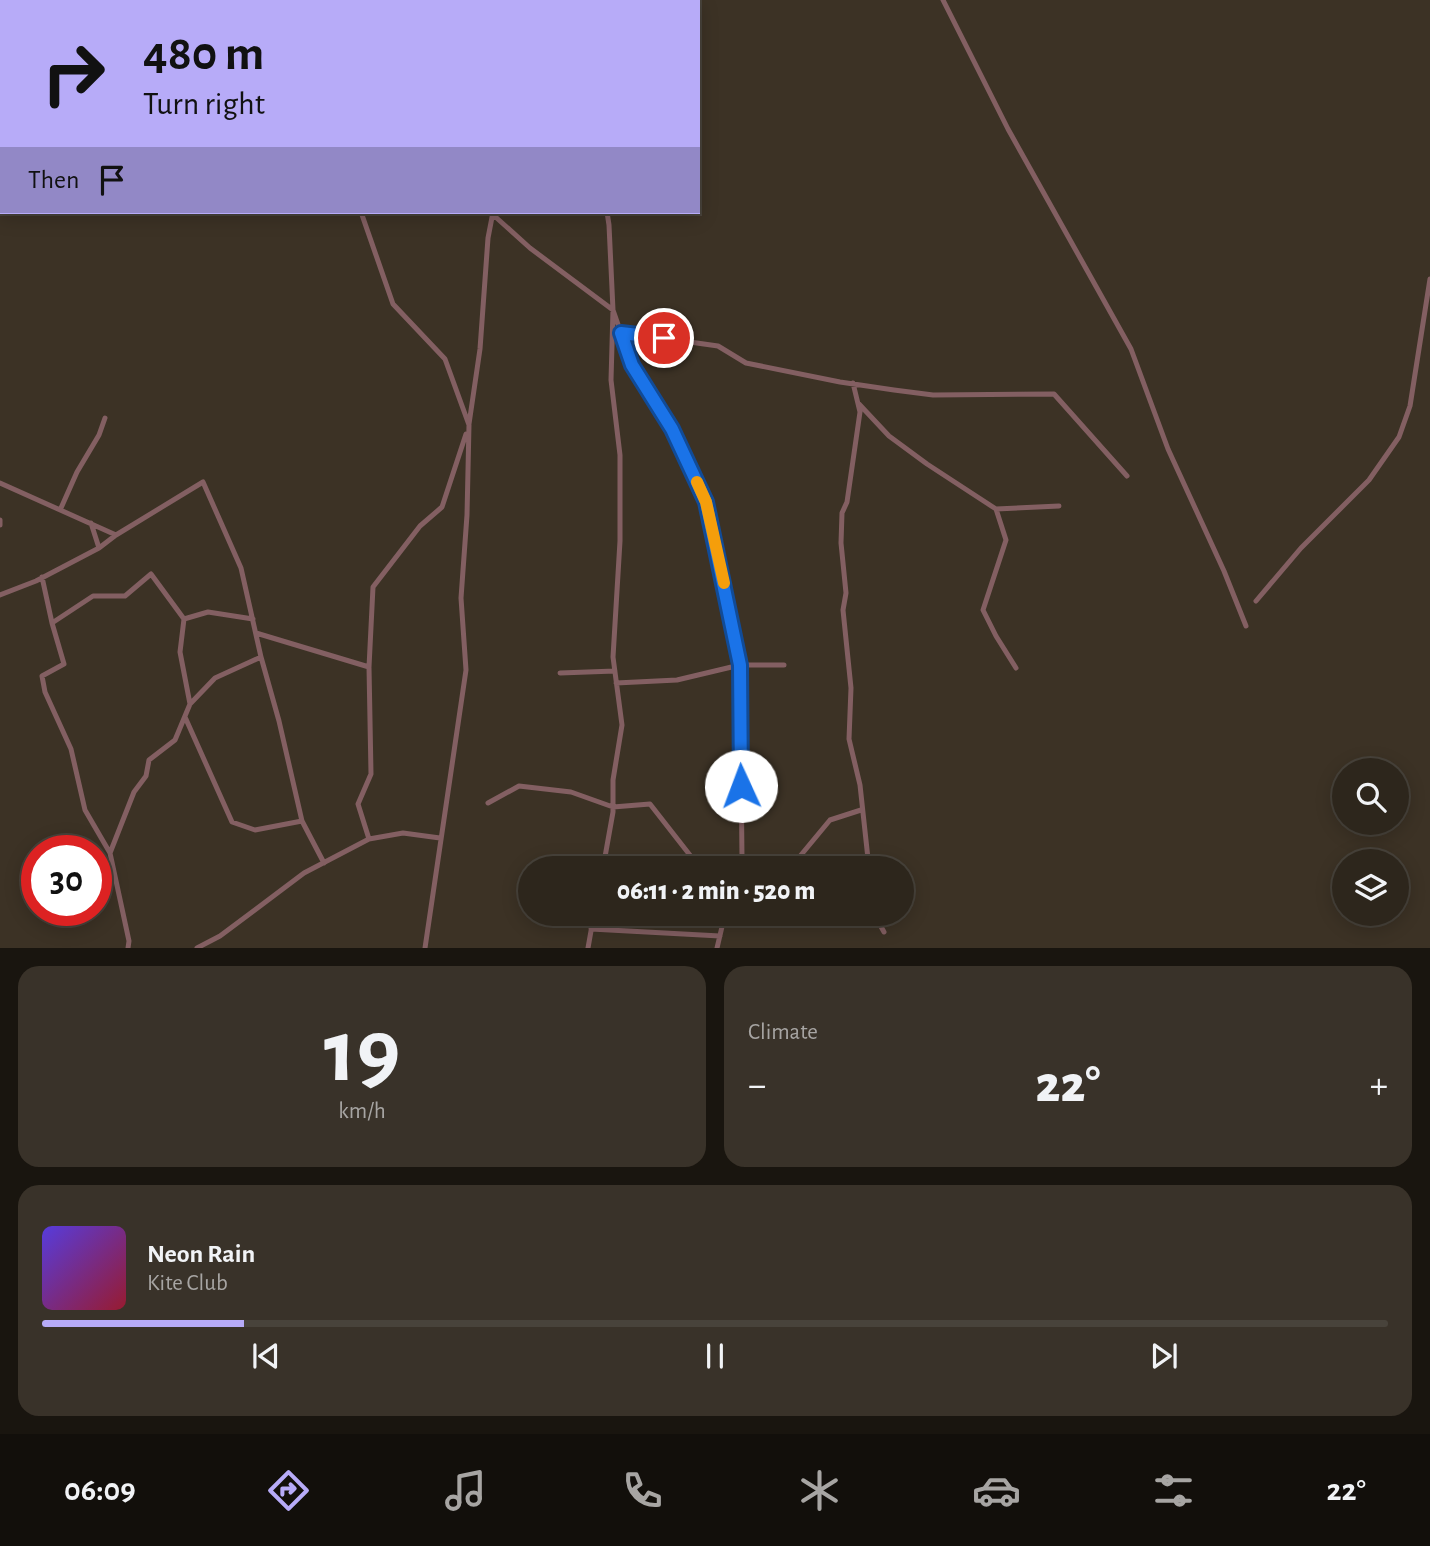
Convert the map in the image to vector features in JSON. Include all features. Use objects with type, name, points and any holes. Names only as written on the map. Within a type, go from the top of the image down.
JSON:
[{"type":"street","points":[[943,0],[1008,129],[1131,349],[1168,449],[1205,527],[1246,626]]},
{"type":"street","points":[[362,214],[393,304],[445,359],[469,425],[442,507],[420,526],[373,587],[369,667],[371,774],[358,804],[369,839]]},
{"type":"street","points":[[425,947],[466,670],[461,598],[467,515],[469,425],[480,349],[492,214]]},
{"type":"street","points":[[494,214],[530,248],[613,310],[632,365],[672,429],[706,502],[740,665],[742,856]]},
{"type":"street","points":[[605,856],[622,725],[613,657],[620,541],[620,455],[611,380],[613,310],[607,214]]},
{"type":"street","points":[[1256,601],[1301,548],[1369,480],[1399,437],[1410,407],[1430,279]]},
{"type":"street","points":[[612,332],[718,345],[746,363],[840,382],[933,395],[1054,394],[1127,476]]},
{"type":"street","points":[[852,383],[860,412],[847,502],[842,513],[841,543],[846,593],[843,610],[851,688],[849,739],[860,785],[867,856]]},
{"type":"street","points":[[859,404],[889,436],[996,509],[1059,506]]},
{"type":"street","points":[[61,509],[105,418]]},
{"type":"street","points":[[0,595],[99,548],[203,482],[241,568],[302,821],[324,863]]},
{"type":"street","points":[[0,483],[116,535]]},
{"type":"street","points":[[996,509],[1006,540],[984,610],[1016,668]]},
{"type":"street","points":[[91,523],[99,548]]},
{"type":"street","points":[[52,623],[93,596],[125,596],[151,574],[184,619],[180,652],[190,704]]},
{"type":"street","points":[[42,577],[64,664],[41,676],[71,748],[85,810],[100,835]]},
{"type":"street","points":[[184,619],[208,612],[253,619]]},
{"type":"street","points":[[256,634],[369,667]]},
{"type":"street","points":[[112,848],[134,792],[146,775],[149,760],[175,740],[190,704],[215,678],[261,657]]},
{"type":"street","points":[[616,683],[677,680],[740,665],[784,666]]},
{"type":"street","points":[[560,673],[615,671]]},
{"type":"street","points":[[185,717],[232,822],[255,830],[302,821]]},
{"type":"street","points":[[488,803],[519,786],[572,792],[613,807],[650,804],[691,856]]},
{"type":"street","points":[[800,856],[830,820],[861,810]]},
{"type":"street","points":[[208,947],[304,873],[369,839],[403,833],[440,838]]},
{"type":"street","points":[[112,862],[128,947]]},
{"type":"street","points":[[588,947],[592,926]]},
{"type":"street","points":[[717,947],[722,926]]},
{"type":"street","points":[[881,926],[884,932]]},
{"type":"street","points":[[591,929],[720,936]]},
{"type":"street","points":[[197,947],[220,936]]},
{"type":"slow traffic","points":[[697,482],[706,502],[724,583]]},
{"type":"route","points":[[664,338],[621,333],[632,365],[672,429],[706,502],[740,665],[741,786]]}]
